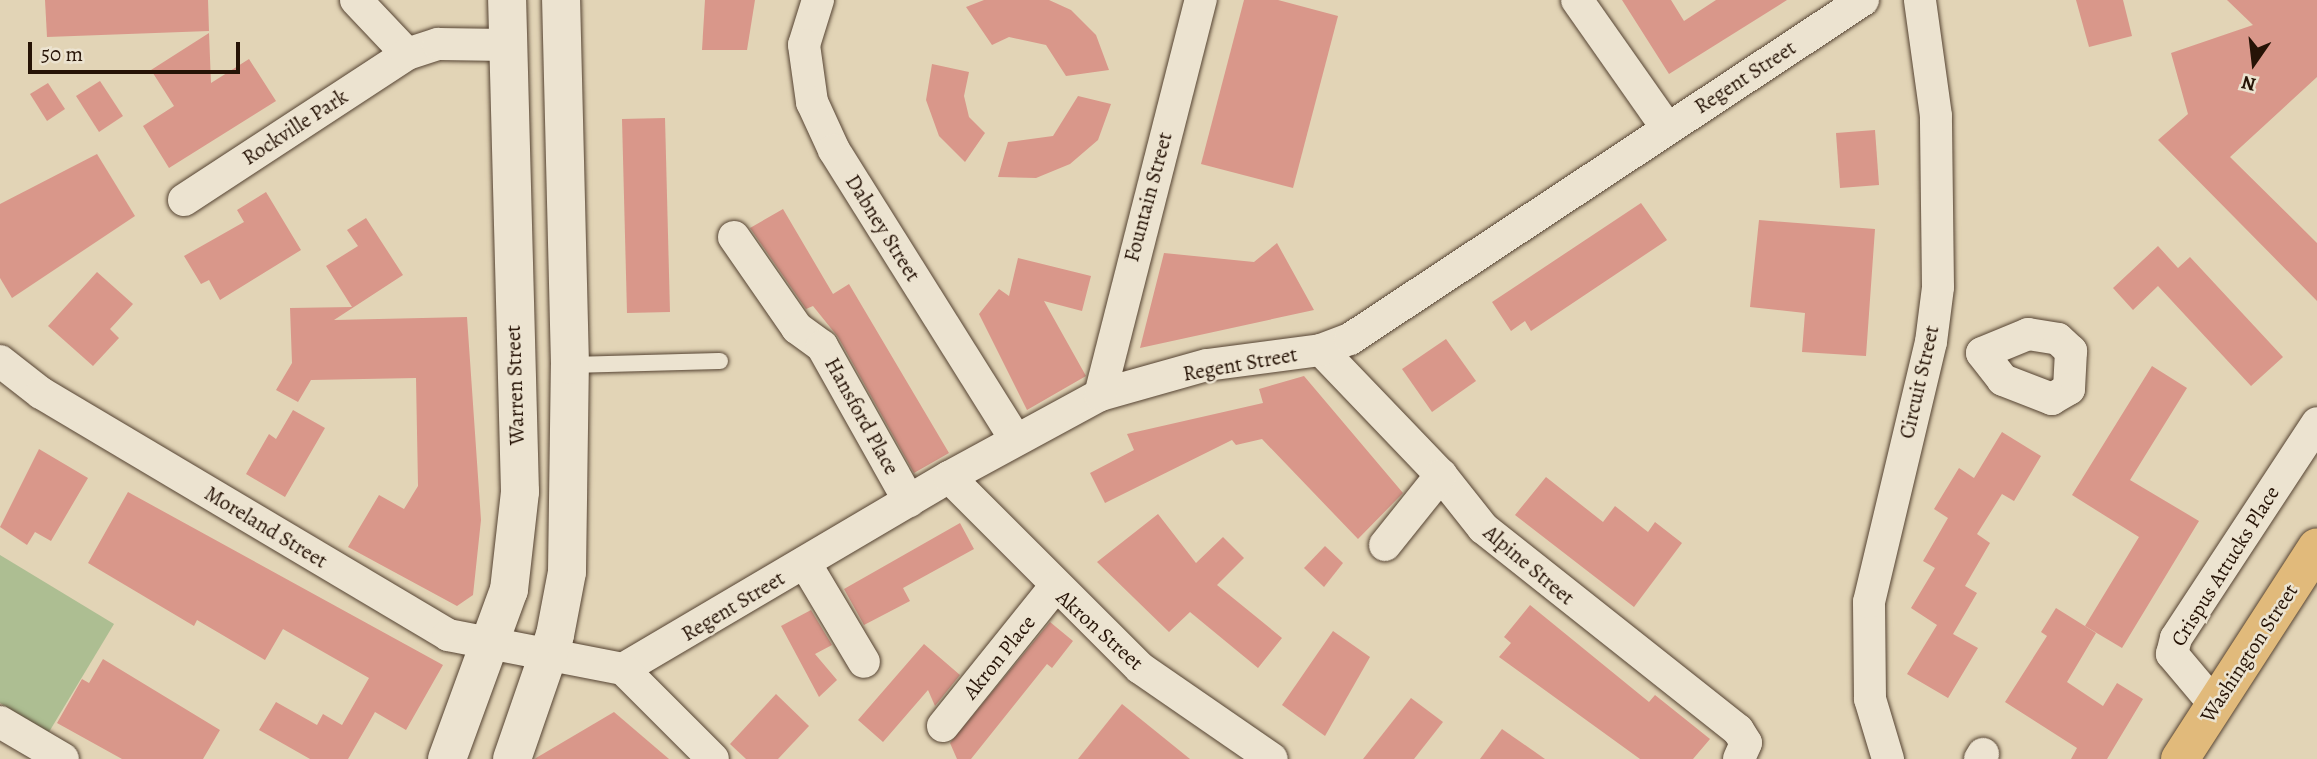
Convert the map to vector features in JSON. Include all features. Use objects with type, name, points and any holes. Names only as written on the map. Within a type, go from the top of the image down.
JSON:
[{"type":"main road","name":"Warren Street","points":[[447,759],[491,648],[509,590],[520,492],[507,0]]},
{"type":"main road","points":[[512,759],[548,656],[567,572],[570,365],[561,0]]},
{"type":"main road","name":"Washington Street","points":[[2180,759],[2317,547]]},
{"type":"street","points":[[356,0],[407,54]]},
{"type":"street","name":"Dabney Street","points":[[818,0],[804,45],[811,102],[834,150],[1015,439]]},
{"type":"street","name":"Fountain Street","points":[[1100,395],[1201,0]]},
{"type":"street","points":[[1577,0],[1667,128]]},
{"type":"street","name":"Regent Street","points":[[623,670],[948,477],[1100,395],[1207,365],[1321,350],[1350,339],[1863,0]]},
{"type":"street","name":"Circuit Street","points":[[1888,759],[1870,699],[1869,602],[1931,342],[1938,287],[1937,142],[1920,0]]},
{"type":"street","name":"Rockville Park","points":[[184,200],[407,54],[438,44],[508,46]]},
{"type":"street","name":"Hansford Place","points":[[734,237],[797,328],[822,346],[909,500]]},
{"type":"street","points":[[1931,342],[1982,353]]},
{"type":"street","name":"Alpine Street","points":[[1321,350],[1441,475],[1483,528],[1738,730],[1746,743],[1739,759]]},
{"type":"street","name":"Moreland Street","points":[[0,361],[41,393],[448,635],[491,648],[548,656]]},
{"type":"street","name":"Crispus Attucks Place","points":[[2215,705],[2172,654],[2176,638],[2317,423]]},
{"type":"street","points":[[1384,545],[1441,475]]},
{"type":"street","name":"Akron Street","points":[[948,477],[1054,588],[1140,668],[1272,759]]},
{"type":"street","points":[[805,563],[864,662]]},
{"type":"street","name":"Akron Place","points":[[943,726],[1054,588]]},
{"type":"street","points":[[548,656],[623,670],[713,759]]},
{"type":"street","points":[[12,739],[63,759]]},
{"type":"lane","points":[[570,365],[720,361]]},
{"type":"green space","points":[[0,555],[114,624],[49,732],[0,703]]},
{"type":"building","points":[[45,0],[208,0],[209,31],[47,37]]},
{"type":"building","points":[[705,0],[755,0],[747,50],[702,50]]},
{"type":"building","points":[[984,0],[1049,0],[1071,10],[1096,35],[1109,70],[1066,76],[1046,45],[1009,37],[992,45],[966,7]]},
{"type":"building","points":[[1244,0],[1278,0],[1338,16],[1293,188],[1201,164]]},
{"type":"building","points":[[1622,0],[1671,0],[1684,21],[1716,0],[1787,0],[1669,74]]},
{"type":"building","points":[[2076,0],[2123,0],[2132,36],[2089,47]]},
{"type":"building","points":[[2227,0],[2317,0],[2317,77],[2230,157],[2317,243],[2317,301],[2158,140],[2188,114],[2171,53],[2253,25]]},
{"type":"building","points":[[209,33],[211,83],[249,59],[276,101],[169,168],[143,126],[174,106],[151,70]]},
{"type":"building","points":[[932,64],[969,72],[964,96],[969,117],[985,133],[965,162],[939,136],[926,100]]},
{"type":"building","points":[[100,81],[123,116],[99,132],[76,96]]},
{"type":"building","points":[[48,83],[65,109],[47,121],[30,94]]},
{"type":"building","points":[[1078,96],[1111,104],[1098,140],[1070,164],[1036,178],[998,177],[1008,142],[1053,136]]},
{"type":"building","points":[[665,118],[670,312],[627,313],[622,119]]},
{"type":"building","points":[[1875,130],[1879,185],[1840,188],[1836,133]]},
{"type":"building","points":[[97,154],[135,216],[12,298],[0,278],[0,204]]},
{"type":"building","points":[[266,192],[301,250],[220,300],[209,280],[201,284],[184,256],[244,222],[237,210]]},
{"type":"building","points":[[1641,203],[1667,240],[1531,331],[1525,321],[1511,331],[1492,302]]},
{"type":"building","points":[[783,209],[833,294],[849,284],[949,453],[914,473],[838,337],[813,306],[806,309],[750,228]]},
{"type":"building","points":[[366,218],[403,275],[334,320],[467,317],[481,520],[473,595],[457,606],[348,547],[379,495],[404,509],[418,486],[416,378],[311,380],[298,402],[276,390],[292,363],[290,308],[352,307],[326,266],[358,246],[347,230]]},
{"type":"building","points":[[1759,220],[1875,229],[1866,356],[1802,352],[1805,313],[1750,307]]},
{"type":"building","points":[[1277,243],[1314,310],[1140,348],[1164,253],[1254,262]]},
{"type":"building","points":[[2158,246],[2178,268],[2190,257],[2283,357],[2251,386],[2158,286],[2133,310],[2113,288]]},
{"type":"building","points":[[1018,258],[1091,276],[1082,311],[1044,301],[1086,376],[1027,410],[979,314],[999,289],[1009,296]]},
{"type":"building","points":[[97,272],[133,304],[110,329],[119,338],[93,366],[48,326]]},
{"type":"building","points":[[1446,339],[1476,381],[1432,412],[1402,369]]},
{"type":"building","points":[[2152,366],[2187,388],[2130,480],[2199,521],[2122,648],[2085,626],[2139,537],[2072,495]]},
{"type":"building","points":[[1304,376],[1403,493],[1358,539],[1262,439],[1236,445],[1232,440],[1105,503],[1090,473],[1134,450],[1127,434],[1263,403],[1259,389]]},
{"type":"building","points":[[293,410],[325,428],[285,497],[246,474],[269,434],[276,439]]},
{"type":"building","points":[[2002,432],[2041,456],[2014,501],[2002,494],[1977,534],[1990,543],[1965,586],[1977,593],[1953,634],[1978,648],[1948,698],[1907,674],[1937,625],[1911,608],[1935,568],[1923,561],[1948,518],[1934,509],[1959,468],[1974,478]]},
{"type":"building","points":[[39,449],[88,478],[51,541],[35,532],[27,545],[0,527]]},
{"type":"building","points":[[1546,477],[1603,522],[1615,506],[1648,532],[1655,522],[1682,543],[1634,607],[1515,515]]},
{"type":"building","points":[[128,492],[443,665],[406,730],[375,712],[348,759],[310,759],[259,730],[276,702],[317,725],[323,714],[342,725],[369,678],[283,629],[265,660],[197,620],[194,626],[88,563]]},
{"type":"building","points":[[1158,514],[1196,563],[1223,537],[1244,558],[1217,585],[1282,638],[1258,668],[1190,612],[1169,632],[1097,562]]},
{"type":"building","points":[[960,523],[974,549],[903,588],[910,601],[864,625],[844,589]]},
{"type":"building","points":[[1325,546],[1343,563],[1324,587],[1304,568]]},
{"type":"building","points":[[1530,605],[1649,702],[1655,695],[1710,739],[1693,759],[1640,759],[1499,657],[1511,643],[1504,637]]},
{"type":"building","points":[[2056,608],[2096,633],[2067,682],[2103,706],[2117,683],[2143,699],[2107,759],[2071,759],[2077,748],[2005,702],[2047,636],[2041,632]]},
{"type":"building","points":[[811,610],[832,645],[815,654],[837,680],[819,697],[781,626]]},
{"type":"building","points":[[1050,622],[1073,641],[1052,668],[1047,664],[971,759],[957,759],[950,743]]},
{"type":"building","points":[[1333,631],[1370,657],[1325,736],[1282,705]]},
{"type":"building","points":[[924,644],[960,675],[935,706],[928,690],[883,742],[858,720]]},
{"type":"building","points":[[103,659],[220,730],[203,759],[122,759],[57,723],[82,679],[89,683]]},
{"type":"building","points":[[776,694],[809,726],[778,759],[746,759],[730,744]]},
{"type":"building","points":[[1411,698],[1443,722],[1414,759],[1363,759]]},
{"type":"building","points":[[1122,704],[1190,759],[1078,759]]},
{"type":"building","points":[[614,712],[669,759],[535,759],[536,758]]},
{"type":"building","points":[[1502,729],[1545,759],[1480,759]]}]
